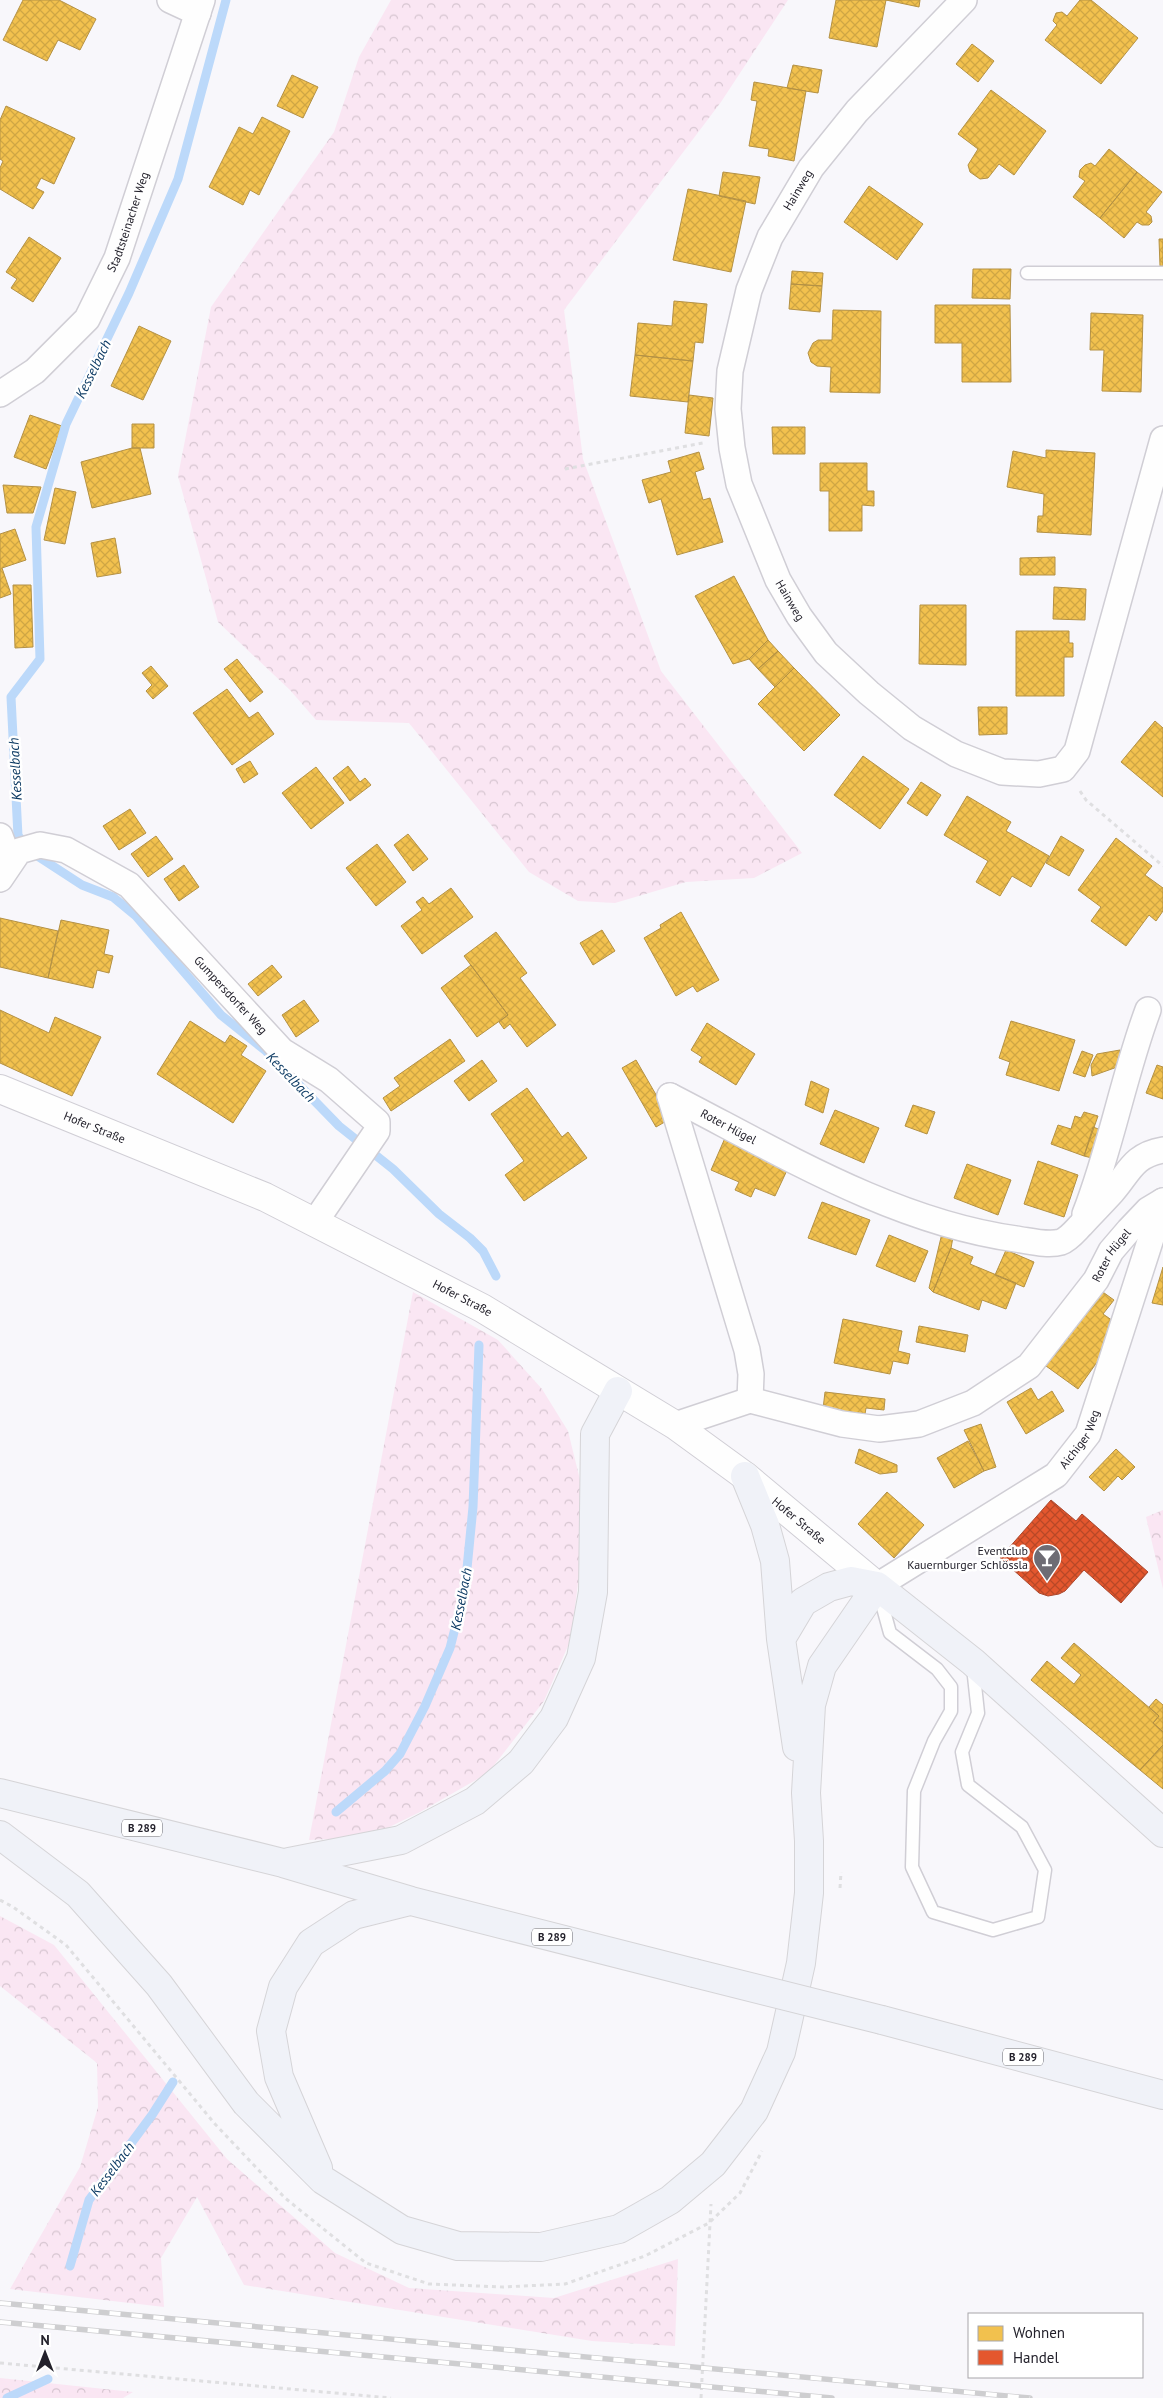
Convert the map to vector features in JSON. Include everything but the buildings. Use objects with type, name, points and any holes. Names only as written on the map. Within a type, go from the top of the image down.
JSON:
[{"type":"highway","points":[[283,1863],[401,1840],[475,1801],[521,1762],[554,1718],[581,1658],[593,1592],[595,1434],[618,1391]]},
{"type":"highway","points":[[745,1476],[765,1525],[775,1561],[781,1639],[798,1758],[806,1793]]},
{"type":"highway","points":[[781,1639],[804,1602],[829,1586],[851,1582],[877,1586],[973,1662],[1163,1832]]},
{"type":"highway","points":[[0,1834],[78,1894],[159,1985],[246,2103],[323,2180],[402,2230],[458,2246],[541,2248],[619,2229],[670,2200],[713,2164],[754,2111],[781,2052],[801,1963],[809,1892],[809,1841],[806,1793],[811,1706],[822,1666],[877,1586]]},
{"type":"highway","name":"B 289","points":[[0,1793],[283,1863],[410,1901],[882,2020],[1163,2095]]},
{"type":"highway","points":[[323,2180],[279,2076],[272,2031],[283,1987],[311,1943],[354,1915],[410,1901]]},
{"type":"street","name":"Stadtsteinacher Weg","points":[[0,394],[36,371],[87,318],[117,258],[200,6],[170,0]]},
{"type":"street","name":"Hainweg","points":[[964,0],[857,111],[811,168],[770,237],[749,290],[730,372],[728,409],[730,438],[739,484],[774,571],[799,616],[826,653],[912,728],[956,754],[1002,772],[1039,774],[1063,769]]},
{"type":"street","points":[[1063,769],[1077,751],[1163,438]]},
{"type":"street","name":"Gumpersdorfer Weg","points":[[0,836],[17,859],[66,850],[130,885],[282,1051],[329,1080],[377,1122],[376,1131],[315,1222]]},
{"type":"street","name":"Roter Hügel","points":[[1080,1226],[1097,1183],[1134,1048],[1148,1010]]},
{"type":"street","name":"Hofer Straße","points":[[0,1089],[265,1197],[482,1308],[675,1425],[745,1476],[877,1586]]},
{"type":"street","name":"Roter Hügel","points":[[1163,1150],[1155,1151],[1128,1168],[1114,1190],[1067,1240],[1056,1243],[1011,1238],[940,1224],[842,1183],[670,1096],[747,1350],[751,1374],[750,1400],[842,1424],[879,1429],[919,1424],[973,1404],[1030,1366],[1096,1280],[1111,1251],[1148,1210],[1163,1201]]},
{"type":"street","name":"Aichiger Weg","points":[[877,1586],[1056,1475],[1088,1434],[1163,1201]]},
{"type":"street","points":[[675,1425],[750,1400]]},
{"type":"lane","points":[[1028,273],[1163,273]]},
{"type":"lane","points":[[877,1586],[890,1633],[937,1669],[951,1687],[951,1710],[934,1741],[914,1791],[912,1867],[933,1912],[994,1930],[1038,1917],[1045,1870],[1022,1827],[968,1785],[962,1752],[978,1712],[973,1662]]},
{"type":"path","points":[[565,469],[730,438]]},
{"type":"path","points":[[1063,769],[1086,800],[1163,866]]},
{"type":"path","points":[[701,2398],[710,2223]]},
{"type":"path","points":[[0,2363],[391,2398]]},
{"type":"green space","points":[[391,0],[788,0],[721,102],[564,310],[583,459],[661,671],[802,853],[754,878],[686,882],[615,903],[578,901],[529,872],[409,723],[316,720],[290,690],[218,622],[178,476],[211,307],[334,132],[359,57]]},
{"type":"green space","points":[[413,1292],[498,1340],[542,1389],[568,1431],[581,1484],[580,1567],[571,1639],[544,1701],[488,1773],[420,1812],[369,1837],[309,1840]]},
{"type":"green space","points":[[1163,1510],[1163,1589],[1146,1517]]},
{"type":"green space","points":[[0,1916],[54,1945],[227,2159],[335,2253],[409,2288],[554,2298],[678,2259],[675,2346],[592,2341],[244,2285],[197,2197],[161,2258],[164,2307],[10,2289],[80,2167],[98,2107],[97,2063],[0,1986]]},
{"type":"green space","points":[[0,2378],[133,2392],[123,2398],[0,2398]]},
{"type":"waterway","name":"Kesselbach","points":[[226,0],[178,179],[129,293],[66,424],[36,527],[40,659],[11,697],[18,836],[39,857],[82,885],[113,897],[136,916],[221,1015],[266,1051],[339,1126],[393,1169],[439,1214],[470,1238],[483,1251],[496,1276]]},
{"type":"waterway","name":"Kesselbach","points":[[336,1812],[385,1771],[400,1754],[425,1706],[450,1648],[465,1589],[473,1507],[479,1345]]},
{"type":"waterway","name":"Kesselbach","points":[[70,2266],[89,2200],[152,2115],[173,2082]]},
{"type":"waterway","name":"Kesselbach","points":[[7,2398],[48,2379]]},
{"type":"railway","points":[[0,2303],[1030,2398]]},
{"type":"railway","points":[[0,2322],[832,2398]]},
{"type":"place","name":"Eventclub Kauernburger Schlössla","points":[[1047,1582]]}]
